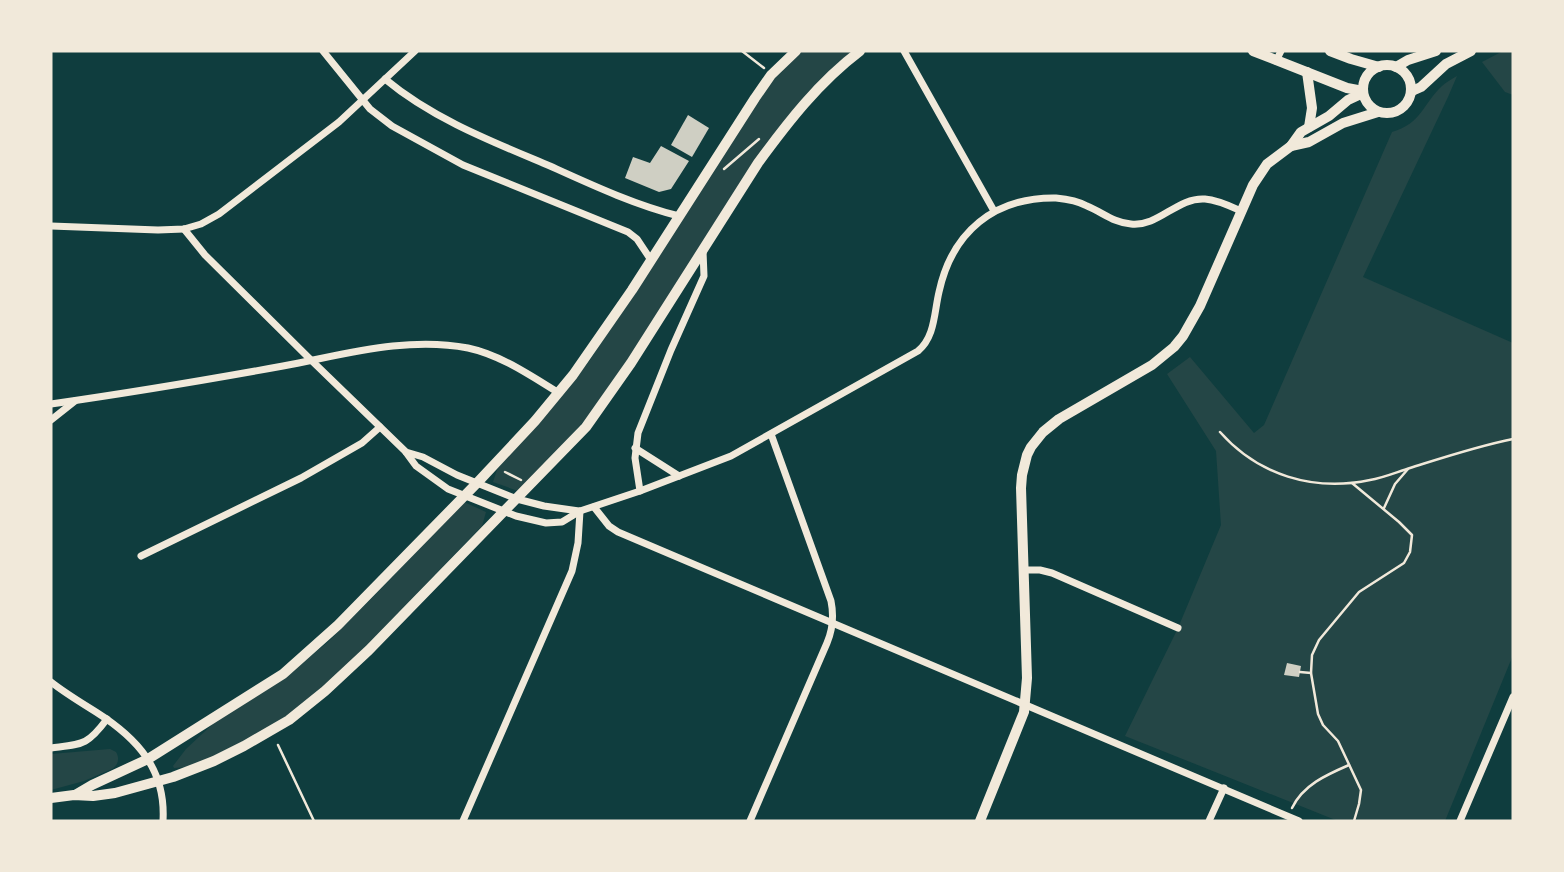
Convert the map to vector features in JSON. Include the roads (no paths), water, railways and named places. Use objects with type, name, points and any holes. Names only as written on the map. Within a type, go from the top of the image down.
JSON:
[{"type":"main road","points":[[74,795],[148,759],[283,674],[338,625],[510,450],[593,348],[755,98],[771,75],[796,51]]},
{"type":"main road","points":[[51,798],[93,796],[127,790],[159,782],[205,765],[289,720],[345,673],[517,499],[598,411],[781,131],[816,90],[860,51]]},
{"type":"main road","points":[[1253,51],[1278,56],[1346,89],[1363,92]]},
{"type":"main road","points":[[1330,51],[1378,66],[1391,65],[1408,76],[1412,90],[1406,105],[1400,110],[1386,114],[1378,112],[1366,101],[1363,92],[1367,76],[1378,66]]},
{"type":"main road","points":[[1396,67],[1436,51]]},
{"type":"main road","points":[[1412,90],[1421,87],[1446,64],[1471,51]]},
{"type":"main road","points":[[1307,72],[1312,108],[1309,127]]},
{"type":"main road","points":[[980,821],[1018,732],[1026,704],[1021,504],[1022,475],[1031,447],[1043,432],[1059,419],[1145,369],[1174,346],[1193,321],[1253,185],[1267,164],[1291,146],[1301,132],[1363,92]]},
{"type":"main road","points":[[1291,146],[1309,142],[1343,123],[1378,112]]},
{"type":"street","points":[[323,51],[370,109],[392,126],[463,165],[634,235],[651,260]]},
{"type":"street","points":[[51,226],[158,230],[184,229],[201,224],[219,214],[339,122],[415,51]]},
{"type":"street","points":[[904,51],[994,211]]},
{"type":"street","points":[[385,79],[415,101],[473,133],[598,187],[653,209],[680,216]]},
{"type":"street","points":[[184,229],[205,255],[405,451],[416,466],[436,482],[503,512],[525,519],[555,523],[562,522],[580,511],[731,456],[908,358],[923,347],[930,333],[940,284],[950,259],[964,236],[994,211],[1021,201],[1065,199],[1087,205],[1116,221],[1135,225],[1153,221],[1182,204],[1196,200],[1216,201],[1241,211]]},
{"type":"street","points":[[640,491],[635,448],[641,422],[704,276],[703,251]]},
{"type":"street","points":[[51,404],[311,360],[349,351],[407,345],[468,348],[494,356],[559,393]]},
{"type":"street","points":[[51,420],[76,400]]},
{"type":"street","points":[[141,556],[301,478],[362,443],[380,427]]},
{"type":"street","points":[[750,821],[827,643],[833,622],[831,601],[771,434]]},
{"type":"street","points":[[635,448],[679,477]]},
{"type":"street","points":[[405,451],[517,499],[580,511]]},
{"type":"street","points":[[594,507],[609,526],[618,531],[1299,821]]},
{"type":"street","points":[[463,821],[572,571],[577,553],[580,511]]},
{"type":"street","points":[[1023,570],[1052,573],[1178,628]]},
{"type":"street","points":[[51,682],[125,733],[148,759],[159,782],[163,821]]},
{"type":"street","points":[[1460,821],[1513,697]]},
{"type":"street","points":[[51,748],[86,742],[107,719]]},
{"type":"street","points":[[1209,821],[1224,788]]}]
